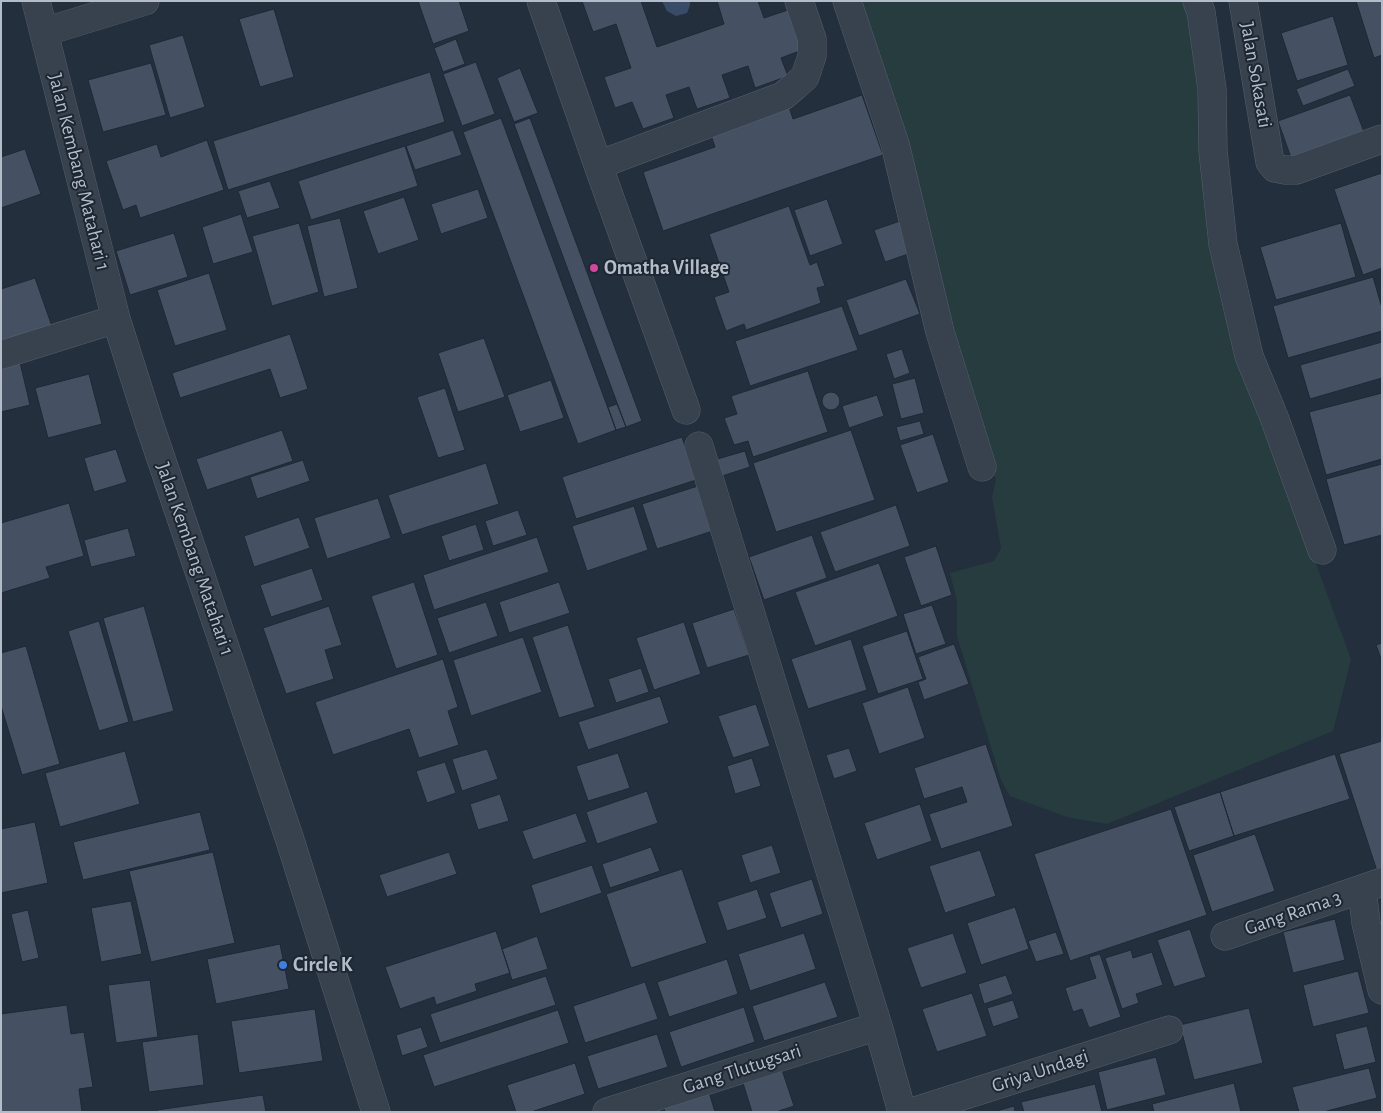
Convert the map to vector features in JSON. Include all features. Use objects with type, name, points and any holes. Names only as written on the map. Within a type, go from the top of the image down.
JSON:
[{"type":"street","name":"Jalan Kembang Matahari 1","points":[[36,1],[116,318],[289,837],[376,1112]]},
{"type":"street","points":[[44,32],[145,1]]},
{"type":"street","points":[[541,1],[686,410]]},
{"type":"street","points":[[598,165],[783,96],[796,86],[805,77],[812,56],[812,39],[800,1]]},
{"type":"street","points":[[847,1],[895,144],[940,332],[982,467]]},
{"type":"street","points":[[1197,1],[1201,12],[1212,89],[1213,150],[1223,244],[1249,356],[1274,417],[1322,550]]},
{"type":"street","name":"Jalan Sokasati","points":[[1243,1],[1270,162],[1275,168],[1296,170],[1382,139]]},
{"type":"street","points":[[1,355],[116,318]]},
{"type":"street","points":[[699,446],[878,1026],[902,1112]]},
{"type":"street","name":"Gang Rama 3","points":[[1225,936],[1372,886],[1366,923],[1382,990]]},
{"type":"street","name":"Gang Tlutugsari","points":[[607,1112],[878,1026]]},
{"type":"street","name":"Griya Undagi","points":[[912,1112],[1169,1030]]},
{"type":"green space","points":[[858,1],[1187,1],[1260,412],[1351,659],[1333,731],[1107,824],[1067,817],[1010,796],[1001,780],[957,636],[957,601],[950,573],[994,561],[1001,548],[992,497],[996,480],[967,395]]},
{"type":"water","points":[[662,1],[690,1],[690,5],[687,13],[676,16],[667,11]]},
{"type":"building","points":[[418,1],[459,1],[469,31],[433,44]]},
{"type":"building","points":[[582,1],[641,1],[657,47],[724,24],[717,1],[758,1],[764,18],[788,10],[802,50],[781,58],[788,76],[755,88],[748,66],[722,75],[730,98],[697,109],[689,87],[666,95],[674,118],[643,129],[632,102],[615,108],[604,77],[631,68],[616,24],[593,32]]},
{"type":"building","points":[[1356,1],[1382,1],[1382,55],[1374,58]]},
{"type":"building","points":[[274,9],[294,77],[260,87],[239,19]]},
{"type":"building","points":[[1333,16],[1348,65],[1297,81],[1281,33]]},
{"type":"building","points":[[183,35],[205,107],[170,118],[149,45]]},
{"type":"building","points":[[456,39],[465,64],[443,72],[434,48]]},
{"type":"building","points":[[476,62],[495,114],[462,126],[443,74]]},
{"type":"building","points":[[151,63],[166,115],[103,132],[88,80]]},
{"type":"building","points":[[520,68],[538,113],[514,122],[497,78]]},
{"type":"building","points":[[1348,69],[1355,86],[1303,106],[1296,89]]},
{"type":"building","points":[[430,72],[445,122],[228,190],[213,141]]},
{"type":"building","points":[[862,95],[883,155],[663,231],[643,172],[715,147],[711,135],[789,107],[793,119]]},
{"type":"building","points":[[1350,95],[1367,140],[1294,166],[1278,121]]},
{"type":"building","points":[[501,118],[616,430],[578,444],[463,132]]},
{"type":"building","points":[[530,118],[642,421],[626,427],[514,124]]},
{"type":"building","points":[[453,130],[462,155],[415,170],[406,146]]},
{"type":"building","points":[[207,140],[224,190],[140,218],[136,205],[123,210],[106,161],[157,144],[161,157]]},
{"type":"building","points":[[405,146],[418,186],[311,220],[298,181]]},
{"type":"building","points":[[25,149],[41,194],[1,208],[1,157]]},
{"type":"building","points":[[1382,173],[1382,268],[1363,275],[1334,189]]},
{"type":"building","points":[[270,181],[280,208],[247,218],[238,191]]},
{"type":"building","points":[[478,189],[488,218],[441,234],[431,204]]},
{"type":"building","points":[[404,197],[419,240],[378,254],[363,211]]},
{"type":"building","points":[[827,199],[843,244],[810,256],[794,210]]},
{"type":"building","points":[[789,206],[810,265],[817,262],[825,286],[817,288],[821,303],[746,330],[744,324],[726,331],[714,297],[729,292],[709,234]]},
{"type":"building","points":[[241,214],[253,252],[213,264],[202,227]]},
{"type":"building","points":[[340,218],[358,288],[324,297],[307,226]]},
{"type":"building","points":[[906,219],[917,251],[885,262],[874,230]]},
{"type":"building","points":[[299,223],[319,292],[272,306],[252,236]]},
{"type":"building","points":[[1341,223],[1356,277],[1276,300],[1260,247]]},
{"type":"building","points":[[174,233],[188,277],[130,295],[116,251]]},
{"type":"building","points":[[209,273],[227,330],[175,346],[157,290]]},
{"type":"building","points":[[1373,277],[1382,308],[1382,331],[1288,358],[1273,306]]},
{"type":"building","points":[[35,278],[54,332],[1,350],[1,289]]},
{"type":"building","points":[[906,279],[920,314],[859,336],[846,300]]},
{"type":"building","points":[[842,306],[858,350],[750,386],[735,341]]},
{"type":"building","points":[[290,334],[308,389],[280,398],[270,369],[180,398],[172,373]]},
{"type":"building","points":[[484,338],[505,397],[458,412],[438,353]]},
{"type":"building","points":[[1382,342],[1382,378],[1310,399],[1300,365]]},
{"type":"building","points":[[902,349],[910,373],[894,379],[886,354]]},
{"type":"building","points":[[19,358],[30,405],[1,412],[1,362]]},
{"type":"building","points":[[808,371],[828,432],[753,457],[748,441],[734,445],[724,418],[737,414],[731,396]]},
{"type":"building","points":[[89,374],[102,424],[48,438],[35,388]]},
{"type":"building","points":[[915,378],[924,413],[901,419],[892,384]]},
{"type":"building","points":[[551,380],[564,418],[520,432],[507,395]]},
{"type":"building","points":[[445,388],[465,450],[438,458],[417,397]]},
{"type":"building","points":[[827,392],[835,392],[840,397],[838,408],[827,410],[822,405],[822,397]]},
{"type":"building","points":[[1382,393],[1382,459],[1326,475],[1309,412]]},
{"type":"building","points":[[877,395],[884,416],[849,428],[842,406]]},
{"type":"building","points":[[617,404],[626,427],[616,430],[608,407]]},
{"type":"building","points":[[920,421],[924,434],[900,441],[896,427]]},
{"type":"building","points":[[282,430],[293,461],[207,490],[196,459]]},
{"type":"building","points":[[851,430],[875,500],[776,532],[753,463]]},
{"type":"building","points":[[933,434],[949,482],[917,493],[900,445]]},
{"type":"building","points":[[682,437],[696,480],[576,519],[562,477]]},
{"type":"building","points":[[116,449],[127,482],[94,492],[84,458]]},
{"type":"building","points":[[745,451],[750,467],[719,477],[714,460]]},
{"type":"building","points":[[303,460],[310,481],[257,499],[250,477]]},
{"type":"building","points":[[486,463],[499,504],[402,535],[388,495]]},
{"type":"building","points":[[1382,464],[1382,535],[1344,545],[1326,479]]},
{"type":"building","points":[[701,485],[716,530],[657,549],[642,504]]},
{"type":"building","points":[[378,498],[391,538],[327,559],[314,518]]},
{"type":"building","points":[[69,503],[84,556],[46,567],[50,578],[1,593],[1,523]]},
{"type":"building","points":[[896,505],[910,546],[835,572],[820,532]]},
{"type":"building","points":[[634,506],[648,550],[587,571],[572,526]]},
{"type":"building","points":[[518,510],[527,535],[493,546],[485,521]]},
{"type":"building","points":[[299,517],[310,548],[254,567],[244,536]]},
{"type":"building","points":[[476,524],[484,550],[449,561],[441,536]]},
{"type":"building","points":[[128,528],[136,556],[91,567],[84,540]]},
{"type":"building","points":[[812,535],[827,578],[764,600],[749,557]]},
{"type":"building","points":[[537,537],[549,572],[434,610],[423,575]]},
{"type":"building","points":[[936,546],[952,595],[921,606],[904,557]]},
{"type":"building","points":[[879,563],[898,616],[815,646],[795,592]]},
{"type":"building","points":[[312,568],[323,600],[271,617],[260,585]]},
{"type":"building","points":[[414,582],[438,655],[396,669],[371,596]]},
{"type":"building","points":[[559,582],[570,613],[509,633],[499,602]]},
{"type":"building","points":[[486,602],[498,636],[449,653],[437,618]]},
{"type":"building","points":[[932,605],[946,644],[916,654],[903,614]]},
{"type":"building","points":[[144,606],[174,711],[133,722],[103,618]]},
{"type":"building","points":[[329,606],[342,645],[325,650],[334,679],[286,694],[263,628]]},
{"type":"building","points":[[734,609],[749,655],[707,668],[692,623]]},
{"type":"building","points":[[99,621],[129,722],[99,731],[68,631]]},
{"type":"building","points":[[684,622],[701,674],[654,690],[636,638]]},
{"type":"building","points":[[568,625],[595,707],[559,718],[532,637]]},
{"type":"building","points":[[907,631],[923,679],[878,694],[862,646]]},
{"type":"building","points":[[523,637],[542,692],[471,716],[453,660]]},
{"type":"building","points":[[851,639],[867,690],[808,709],[791,659]]},
{"type":"building","points":[[1382,643],[1382,661],[1376,645]]},
{"type":"building","points":[[954,644],[969,684],[924,700],[918,682],[926,679],[918,657]]},
{"type":"building","points":[[26,646],[60,764],[22,775],[1,706],[1,653]]},
{"type":"building","points":[[443,659],[458,707],[448,711],[459,745],[419,758],[409,729],[333,755],[315,702]]},
{"type":"building","points":[[641,668],[649,692],[616,703],[608,679]]},
{"type":"building","points":[[908,687],[925,738],[879,754],[862,703]]},
{"type":"building","points":[[660,696],[669,723],[588,750],[578,722]]},
{"type":"building","points":[[756,704],[770,746],[733,758],[718,716]]},
{"type":"building","points":[[1382,741],[1382,869],[1377,871],[1339,754]]},
{"type":"building","points":[[986,744],[1013,826],[941,849],[929,814],[967,802],[962,787],[924,799],[914,768]]},
{"type":"building","points":[[849,748],[857,771],[834,779],[826,755]]},
{"type":"building","points":[[487,749],[498,779],[462,791],[452,759]]},
{"type":"building","points":[[125,751],[140,804],[60,827],[45,773]]},
{"type":"building","points":[[618,753],[630,788],[588,801],[576,766]]},
{"type":"building","points":[[1335,754],[1350,799],[1234,836],[1220,792]]},
{"type":"building","points":[[752,758],[761,786],[735,794],[727,766]]},
{"type":"building","points":[[445,762],[456,793],[427,803],[416,771]]},
{"type":"building","points":[[647,791],[658,823],[597,844],[586,812]]},
{"type":"building","points":[[1220,792],[1234,836],[1189,851],[1174,807]]},
{"type":"building","points":[[500,794],[509,821],[478,830],[470,804]]},
{"type":"building","points":[[920,804],[932,841],[877,860],[864,823]]},
{"type":"building","points":[[1171,809],[1207,915],[1070,961],[1034,854]]},
{"type":"building","points":[[200,812],[210,850],[83,880],[73,842]]},
{"type":"building","points":[[576,813],[587,842],[533,860],[522,831]]},
{"type":"building","points":[[35,822],[48,883],[1,893],[1,829]]},
{"type":"building","points":[[1255,834],[1275,891],[1212,912],[1193,855]]},
{"type":"building","points":[[772,845],[781,873],[750,883],[741,855]]},
{"type":"building","points":[[651,847],[660,871],[610,888],[602,864]]},
{"type":"building","points":[[980,850],[996,896],[945,913],[929,866]]},
{"type":"building","points":[[213,852],[235,943],[151,962],[129,871]]},
{"type":"building","points":[[449,852],[457,874],[387,897],[379,875]]},
{"type":"building","points":[[592,865],[602,893],[540,914],[531,885]]},
{"type":"building","points":[[682,869],[707,943],[631,968],[606,894]]},
{"type":"building","points":[[812,879],[823,914],[781,928],[769,893]]},
{"type":"building","points":[[757,889],[767,918],[727,931],[717,902]]},
{"type":"building","points":[[131,901],[142,954],[101,962],[91,908]]},
{"type":"building","points":[[1015,907],[1029,949],[981,965],[967,923]]},
{"type":"building","points":[[28,910],[39,958],[22,962],[11,914]]},
{"type":"building","points":[[1335,919],[1345,960],[1293,973],[1283,932]]},
{"type":"building","points":[[1190,929],[1206,977],[1174,987],[1157,940]]},
{"type":"building","points":[[496,931],[510,973],[475,984],[477,991],[436,1005],[434,997],[400,1009],[385,967]]},
{"type":"building","points":[[1056,932],[1064,954],[1036,962],[1028,941]]},
{"type":"building","points":[[804,933],[816,969],[750,991],[738,954]]},
{"type":"building","points":[[953,933],[967,973],[921,988],[907,948]]},
{"type":"building","points":[[537,936],[548,969],[512,980],[502,949]]},
{"type":"building","points":[[280,944],[289,989],[216,1004],[207,959]]},
{"type":"building","points":[[1131,950],[1133,958],[1152,952],[1163,985],[1136,994],[1139,1003],[1122,1009],[1105,958]]},
{"type":"building","points":[[1100,954],[1121,1017],[1089,1028],[1082,1009],[1073,1012],[1065,988],[1096,978],[1089,957]]},
{"type":"building","points":[[727,959],[738,994],[669,1017],[657,982]]},
{"type":"building","points":[[1358,971],[1369,1013],[1313,1027],[1303,985]]},
{"type":"building","points":[[1006,975],[1013,994],[984,1004],[978,984]]},
{"type":"building","points":[[546,976],[556,1005],[440,1043],[430,1014]]},
{"type":"building","points":[[150,980],[158,1037],[116,1043],[108,985]]},
{"type":"building","points":[[645,982],[658,1019],[585,1043],[573,1006]]},
{"type":"building","points":[[825,982],[838,1017],[764,1041],[752,1006]]},
{"type":"building","points":[[972,993],[987,1036],[937,1052],[922,1009]]},
{"type":"building","points":[[1013,1000],[1019,1018],[993,1027],[987,1008]]},
{"type":"building","points":[[67,1005],[71,1034],[84,1032],[93,1087],[79,1089],[82,1112],[1,1112],[1,1014]]},
{"type":"building","points":[[744,1007],[755,1042],[681,1067],[669,1032]]},
{"type":"building","points":[[1249,1008],[1263,1063],[1194,1080],[1180,1025]]},
{"type":"building","points":[[315,1009],[323,1061],[239,1073],[231,1021]]},
{"type":"building","points":[[558,1010],[569,1043],[434,1087],[423,1055]]},
{"type":"building","points":[[1367,1026],[1376,1062],[1344,1070],[1335,1034]]},
{"type":"building","points":[[421,1027],[428,1047],[402,1056],[396,1035]]},
{"type":"building","points":[[198,1034],[204,1085],[149,1092],[142,1042]]},
{"type":"building","points":[[657,1034],[668,1067],[598,1089],[587,1056]]},
{"type":"building","points":[[1156,1057],[1166,1095],[1107,1110],[1098,1072]]},
{"type":"building","points":[[575,1063],[585,1094],[531,1112],[516,1112],[507,1085]]},
{"type":"building","points":[[1369,1068],[1377,1098],[1323,1112],[1299,1112],[1292,1087]]},
{"type":"building","points":[[782,1070],[794,1106],[776,1112],[752,1112],[743,1083]]},
{"type":"building","points":[[1234,1083],[1241,1112],[1154,1112],[1152,1104]]},
{"type":"building","points":[[1095,1084],[1102,1112],[1024,1112],[1021,1102]]},
{"type":"building","points":[[709,1092],[715,1112],[665,1112],[663,1106]]},
{"type":"building","points":[[263,1095],[266,1112],[158,1112],[157,1110]]},
{"type":"building","points":[[1014,1106],[1015,1112],[993,1112]]},
{"type":"place","name":"Omatha Village","points":[[594,268]]},
{"type":"place","name":"Circle K","points":[[283,965]]}]
